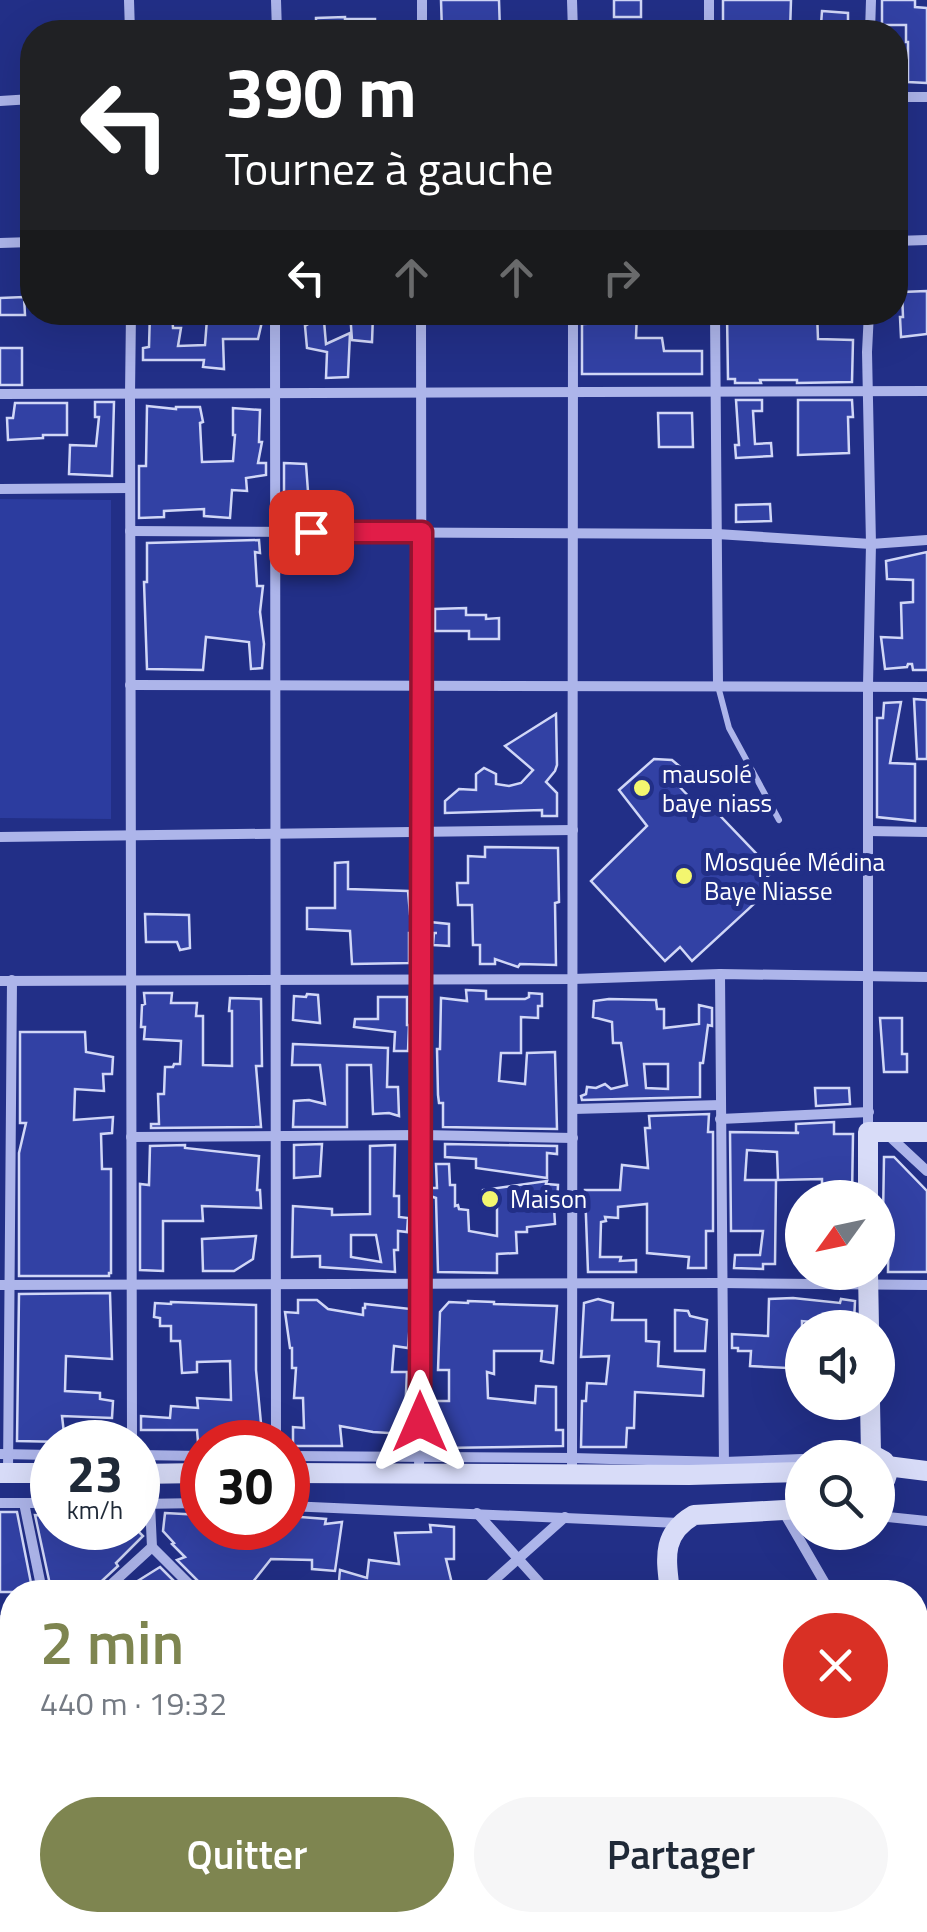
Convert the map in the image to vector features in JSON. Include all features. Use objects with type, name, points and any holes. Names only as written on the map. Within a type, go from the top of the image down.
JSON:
[{"type":"street","points":[[131,325],[132,1420]]},
{"type":"street","points":[[276,325],[276,1420]]},
{"type":"street","points":[[420,1466],[422,325]]},
{"type":"street","points":[[572,1466],[573,325]]},
{"type":"street","points":[[716,325],[718,685]]},
{"type":"street","points":[[868,325],[871,544],[867,976],[874,1125],[869,1180]]},
{"type":"street","points":[[0,394],[927,392]]},
{"type":"street","points":[[0,489],[130,488]]},
{"type":"street","points":[[130,531],[717,534],[871,544],[927,540]]},
{"type":"street","points":[[130,685],[927,687]]},
{"type":"street","points":[[0,837],[573,830]]},
{"type":"street","points":[[868,831],[927,832]]},
{"type":"street","points":[[720,974],[724,1469]]},
{"type":"street","points":[[5,1464],[6,980],[572,979],[720,974],[927,977]]},
{"type":"street","points":[[572,1109],[720,1106]]},
{"type":"street","points":[[720,1118],[874,1125],[927,1132]]},
{"type":"street","points":[[874,1125],[927,1171]]},
{"type":"street","points":[[131,1137],[572,1138]]},
{"type":"street","points":[[5,1285],[785,1281]]},
{"type":"street","points":[[895,1282],[927,1285]]},
{"type":"street","points":[[310,1458],[420,1466]]},
{"type":"street","points":[[5,1464],[30,1459]]},
{"type":"street","points":[[724,1469],[785,1460]]},
{"type":"street","points":[[5,1464],[30,1469]]},
{"type":"street","points":[[310,1472],[420,1466],[785,1471]]},
{"type":"street","points":[[895,1468],[921,1470]]},
{"type":"street","points":[[0,1502],[30,1503]]},
{"type":"street","points":[[24,1503],[40,1580]]},
{"type":"street","points":[[310,1507],[680,1523]]},
{"type":"street","points":[[669,1580],[672,1536],[680,1523],[694,1514],[785,1510]]},
{"type":"street","points":[[476,1512],[537,1580]]},
{"type":"street","points":[[494,1580],[565,1516]]},
{"type":"street","points":[[895,1517],[927,1520]]},
{"type":"street","points":[[116,1580],[148,1550]]},
{"type":"street","points":[[156,1550],[185,1580]]},
{"type":"street","points":[[811,1550],[825,1580]]},
{"type":"lane","points":[[718,685],[729,728],[779,820]]},
{"type":"shaded area","points":[[0,499],[111,500],[111,819],[0,818]]},
{"type":"building","points":[[441,0],[499,0],[500,20],[442,20]]},
{"type":"building","points":[[614,0],[641,0],[641,17],[614,17]]},
{"type":"building","points":[[723,0],[791,0],[790,20],[723,20]]},
{"type":"building","points":[[882,0],[915,0],[915,7],[927,8],[927,83],[908,82],[908,20],[882,20]]},
{"type":"building","points":[[822,11],[848,13],[848,20],[821,20]]},
{"type":"building","points":[[345,17],[375,20],[316,20]]},
{"type":"building","points":[[927,291],[927,334],[901,337],[900,325],[908,325],[908,292]]},
{"type":"building","points":[[20,297],[20,315],[0,315],[0,298]]},
{"type":"building","points":[[150,325],[181,328],[178,346],[205,345],[207,325],[261,325],[258,339],[223,339],[224,369],[203,367],[204,360],[143,360],[143,348],[149,347]]},
{"type":"building","points":[[324,325],[326,344],[350,333],[348,377],[326,378],[327,352],[307,348],[305,326]]},
{"type":"building","points":[[351,325],[373,325],[372,342],[352,340]]},
{"type":"building","points":[[582,325],[636,325],[636,338],[662,338],[664,351],[702,351],[702,374],[582,374]]},
{"type":"building","points":[[727,325],[817,325],[818,339],[853,340],[852,382],[735,383],[735,379],[728,379]]},
{"type":"building","points":[[0,348],[22,348],[22,385],[0,385]]},
{"type":"building","points":[[736,400],[762,400],[762,411],[753,411],[755,444],[771,443],[772,456],[736,458]]},
{"type":"building","points":[[798,400],[852,400],[853,417],[848,417],[849,453],[798,455]]},
{"type":"building","points":[[95,402],[114,402],[112,476],[69,474],[70,445],[96,446],[99,417],[95,417]]},
{"type":"building","points":[[15,403],[67,403],[67,435],[8,440],[7,418],[13,418]]},
{"type":"building","points":[[147,406],[200,407],[202,462],[233,461],[233,408],[260,410],[262,442],[258,463],[266,463],[266,475],[246,478],[247,491],[232,490],[230,518],[204,516],[204,509],[164,511],[164,517],[139,518],[139,466],[146,466]]},
{"type":"building","points":[[658,413],[692,413],[693,447],[659,447]]},
{"type":"building","points":[[284,463],[306,464],[310,519],[284,518]]},
{"type":"building","points":[[770,504],[771,521],[736,522],[736,505]]},
{"type":"building","points":[[259,540],[260,553],[255,552],[257,586],[263,586],[262,668],[251,669],[249,642],[206,637],[203,670],[147,669],[147,543]]},
{"type":"building","points":[[927,552],[927,670],[913,670],[912,664],[885,669],[881,637],[902,638],[901,603],[913,602],[913,580],[887,579],[886,561]]},
{"type":"building","points":[[466,608],[466,615],[499,618],[499,639],[469,639],[469,631],[435,631],[435,609]]},
{"type":"building","points":[[914,699],[927,700],[927,759],[917,759]]},
{"type":"building","points":[[901,702],[890,763],[915,764],[915,821],[877,817],[877,718],[883,718],[884,703]]},
{"type":"building","points":[[556,714],[557,765],[546,782],[557,793],[557,816],[542,816],[542,810],[445,813],[445,801],[459,789],[476,790],[476,774],[484,768],[496,774],[496,784],[521,783],[533,770],[505,746]]},
{"type":"building","name":"Mosquée Médina Baye Niasse","points":[[654,759],[672,760],[684,770],[674,781],[698,806],[704,799],[773,871],[762,882],[769,890],[692,961],[680,947],[665,961],[591,881],[647,826],[619,790]]},
{"type":"building","points":[[485,847],[558,848],[556,965],[518,967],[495,959],[495,964],[480,964],[480,945],[473,945],[472,905],[458,905],[457,883],[468,883],[468,856],[485,857]]},
{"type":"building","points":[[348,862],[348,889],[408,891],[413,914],[409,963],[352,964],[350,931],[307,929],[307,908],[335,908],[335,863]]},
{"type":"building","points":[[145,914],[189,915],[190,948],[180,950],[177,942],[146,942]]},
{"type":"building","points":[[430,922],[449,924],[449,946],[433,945]]},
{"type":"building","points":[[466,990],[486,991],[486,999],[525,999],[529,993],[542,994],[538,1018],[521,1017],[521,1053],[501,1053],[499,1081],[525,1084],[527,1053],[555,1052],[557,1129],[443,1127],[437,1049],[441,998],[467,1001]]},
{"type":"building","points":[[144,993],[172,993],[171,1003],[197,1003],[196,1016],[203,1016],[203,1065],[232,1066],[230,998],[261,999],[262,1066],[256,1066],[261,1127],[151,1128],[151,1124],[159,1124],[158,1094],[164,1094],[165,1067],[180,1064],[181,1041],[144,1039]]},
{"type":"building","points":[[318,995],[320,1023],[293,1020],[294,996]]},
{"type":"building","points":[[378,997],[407,997],[408,1051],[394,1051],[395,1032],[354,1027],[355,1019],[378,1019]]},
{"type":"building","points":[[656,1000],[657,1009],[664,1009],[664,1028],[699,1024],[699,1005],[712,1008],[712,1026],[708,1025],[700,1063],[700,1097],[582,1100],[587,1087],[605,1084],[611,1089],[627,1085],[621,1043],[613,1043],[612,1022],[593,1017],[594,1001]],"holes":[[[644,1064],[668,1064],[668,1089],[646,1088]]]},
{"type":"building","points":[[880,1018],[902,1018],[902,1054],[907,1054],[907,1072],[884,1072]]},
{"type":"building","points":[[20,1032],[85,1032],[86,1052],[113,1057],[112,1074],[103,1074],[104,1091],[75,1089],[74,1120],[113,1117],[112,1133],[101,1134],[102,1169],[111,1169],[109,1276],[19,1276],[19,1153],[26,1123],[20,1123]]},
{"type":"building","points":[[293,1044],[388,1048],[387,1087],[398,1087],[399,1116],[373,1114],[371,1065],[347,1065],[347,1127],[293,1127],[294,1101],[325,1104],[320,1065],[292,1065]]},
{"type":"building","points":[[815,1088],[849,1088],[850,1104],[816,1106]]},
{"type":"building","points":[[709,1114],[708,1132],[713,1132],[713,1231],[706,1231],[706,1268],[688,1268],[689,1257],[647,1253],[647,1204],[618,1207],[618,1218],[605,1217],[606,1221],[601,1222],[600,1257],[636,1260],[636,1272],[588,1272],[585,1190],[620,1190],[622,1165],[648,1168],[645,1128],[650,1128],[649,1116]]},
{"type":"building","points":[[834,1122],[834,1134],[853,1134],[852,1180],[778,1180],[777,1152],[747,1150],[745,1180],[776,1180],[775,1264],[763,1264],[763,1269],[734,1268],[735,1255],[760,1255],[763,1231],[731,1231],[730,1132],[799,1133],[796,1124]]},
{"type":"building","points":[[322,1144],[320,1176],[294,1178],[294,1145]]},
{"type":"building","points":[[445,1144],[557,1146],[557,1154],[547,1153],[547,1178],[476,1168],[476,1159],[445,1157]]},
{"type":"building","points":[[185,1145],[259,1156],[257,1190],[261,1208],[202,1206],[203,1221],[163,1221],[163,1271],[140,1270],[140,1184],[149,1185],[150,1146]]},
{"type":"building","points":[[395,1145],[394,1196],[399,1196],[399,1217],[408,1218],[407,1232],[398,1231],[395,1272],[320,1267],[320,1256],[292,1257],[293,1206],[332,1209],[332,1215],[370,1214],[370,1146]],"holes":[[[351,1235],[376,1235],[381,1262],[351,1257]]]},
{"type":"building","points":[[884,1157],[894,1157],[927,1191],[927,1272],[895,1272],[895,1180],[884,1180]]},
{"type":"building","points":[[436,1164],[449,1164],[455,1206],[468,1210],[469,1231],[497,1236],[497,1204],[482,1204],[483,1190],[547,1181],[546,1184],[558,1185],[555,1224],[516,1232],[517,1253],[497,1254],[497,1273],[438,1272],[436,1198],[430,1196],[430,1188],[437,1188]]},
{"type":"building","points":[[256,1236],[253,1259],[234,1271],[203,1271],[202,1239]]},
{"type":"building","points":[[110,1293],[112,1359],[66,1356],[65,1391],[100,1393],[100,1399],[113,1401],[112,1418],[62,1416],[62,1420],[30,1420],[30,1441],[17,1441],[19,1294]]},
{"type":"building","points":[[598,1299],[613,1303],[612,1320],[646,1320],[646,1341],[659,1342],[658,1366],[704,1370],[703,1396],[635,1392],[634,1428],[627,1428],[626,1447],[581,1447],[582,1401],[586,1401],[587,1383],[606,1384],[609,1356],[581,1357],[584,1303]]},
{"type":"building","points":[[769,1299],[840,1303],[841,1299],[855,1301],[855,1310],[785,1310],[785,1368],[750,1366],[751,1351],[732,1348],[732,1334],[768,1336]]},
{"type":"building","points":[[298,1300],[317,1300],[328,1309],[363,1315],[365,1304],[411,1309],[408,1348],[394,1346],[392,1372],[407,1372],[404,1434],[340,1426],[342,1446],[310,1446],[310,1420],[304,1420],[303,1398],[294,1398],[296,1368],[292,1368],[285,1312],[298,1313]]},
{"type":"building","points":[[449,1302],[557,1306],[553,1363],[541,1361],[542,1351],[494,1351],[494,1374],[487,1372],[488,1398],[535,1403],[536,1386],[556,1387],[556,1430],[563,1430],[563,1446],[442,1448],[441,1428],[434,1425],[433,1401],[449,1401],[449,1370],[438,1370],[440,1312]]},
{"type":"building","points":[[155,1303],[256,1305],[261,1420],[180,1420],[180,1430],[160,1430],[160,1420],[141,1420],[141,1416],[170,1418],[171,1406],[198,1408],[197,1398],[231,1400],[230,1361],[197,1362],[197,1372],[182,1373],[180,1341],[171,1341],[171,1326],[160,1326],[160,1318],[154,1317]]},
{"type":"building","points":[[675,1310],[707,1320],[705,1351],[675,1351]]},
{"type":"building","points":[[0,1512],[17,1512],[30,1580],[0,1580]]},
{"type":"building","points":[[165,1513],[180,1514],[180,1550],[310,1550],[310,1518],[326,1519],[325,1524],[342,1522],[335,1571],[312,1569],[312,1560],[271,1559],[254,1580],[197,1580],[177,1560],[185,1557],[163,1531]]},
{"type":"building","points":[[430,1525],[454,1527],[454,1559],[446,1559],[451,1580],[339,1580],[340,1570],[367,1578],[369,1560],[399,1564],[395,1533],[431,1532]]},
{"type":"building","points":[[43,1550],[129,1550],[103,1580],[49,1580]]},
{"type":"building","points":[[160,1567],[173,1580],[139,1580]]},
{"type":"place","name":"mausolé baye niass","points":[[642,788]]},
{"type":"place","name":"Mosquée Médina Baye Niasse","points":[[684,876]]},
{"type":"place","name":"Maison","points":[[490,1199]]},
{"type":"route","points":[[311,532],[422,532],[420,1422]]}]
